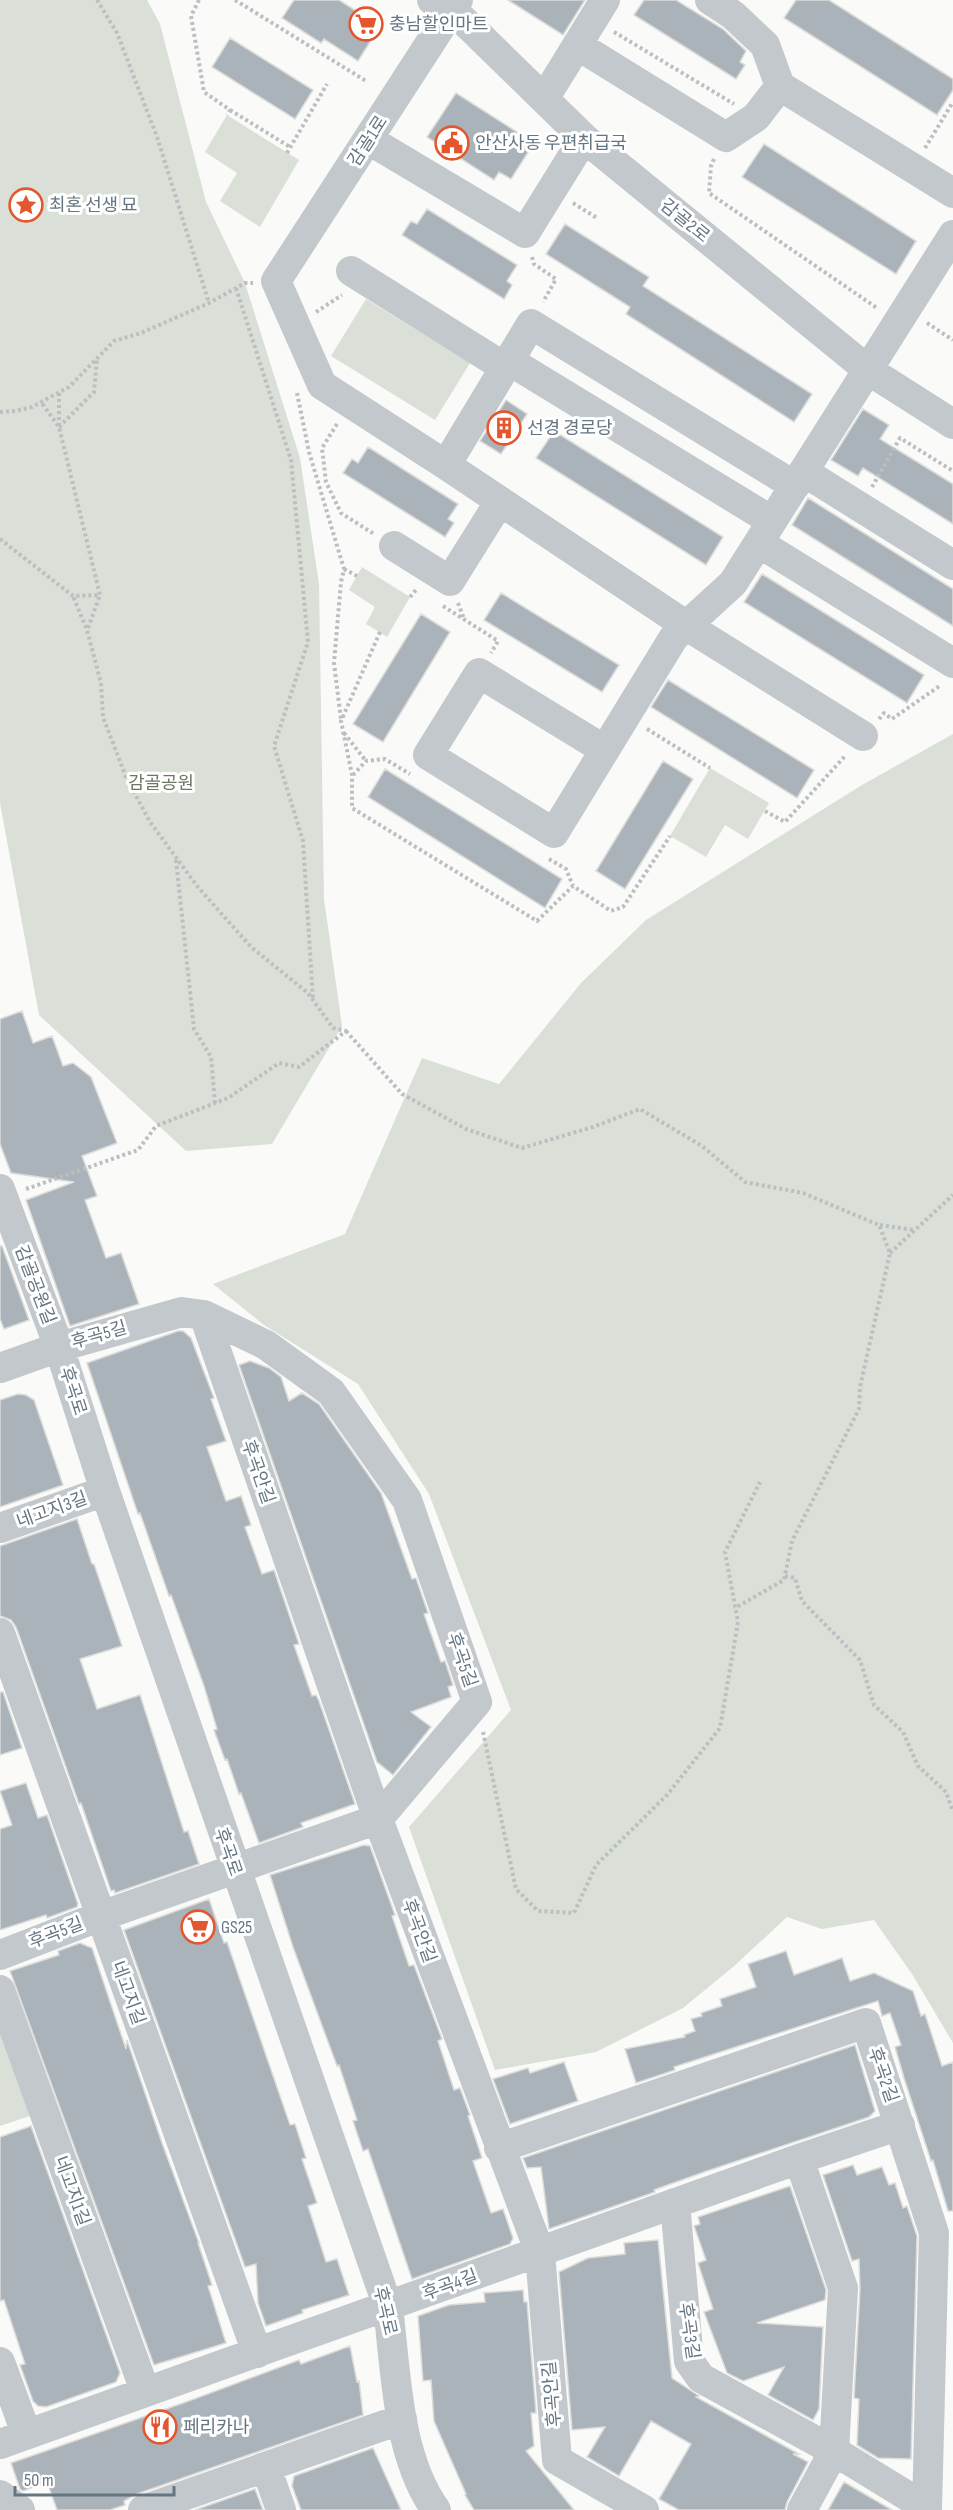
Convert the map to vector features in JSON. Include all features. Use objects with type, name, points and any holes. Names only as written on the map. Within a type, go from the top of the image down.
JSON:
[{"type":"street","name":"감골2로","points":[[447,4],[584,138],[868,370],[953,424]]},
{"type":"street","name":"감골1로","points":[[276,281],[369,140],[447,4]]},
{"type":"street","points":[[728,5],[765,45],[780,86],[953,194]]},
{"type":"street","points":[[544,99],[599,10]]},
{"type":"street","points":[[577,45],[726,137],[756,117],[780,86]]},
{"type":"street","points":[[369,140],[525,233],[584,138]]},
{"type":"street","points":[[605,750],[479,673],[428,755],[554,833],[626,716],[674,637],[734,583],[953,235]]},
{"type":"street","points":[[358,275],[506,364],[766,532],[953,663]]},
{"type":"street","points":[[276,281],[322,385],[687,626],[863,736]]},
{"type":"street","points":[[446,465],[531,324],[799,479],[860,507],[953,565]]},
{"type":"street","points":[[394,546],[450,581],[500,501]]},
{"type":"street","name":"감골공원길","points":[[2,1200],[59,1347]]},
{"type":"street","name":"후곡5길","points":[[0,1955],[101,1916],[378,1819],[477,1702],[407,1500],[331,1392],[266,1345],[204,1316],[182,1312],[59,1347]]},
{"type":"street","name":"후곡안길","points":[[204,1316],[378,1819],[540,2253],[557,2460],[644,2510]]},
{"type":"street","name":"후곡로","points":[[0,1368],[59,1347],[105,1491],[388,2307],[402,2419],[412,2462],[427,2498],[436,2510]]},
{"type":"street","name":"네고지3길","points":[[0,1528],[105,1491]]},
{"type":"street","name":"네고지길","points":[[0,1633],[257,2353]]},
{"type":"street","name":"네고지1길","points":[[0,1990],[145,2391]]},
{"type":"street","name":"후곡2길","points":[[499,2148],[866,2023],[934,2233],[927,2509]]},
{"type":"street","name":"후곡4길","points":[[13,2438],[900,2125]]},
{"type":"street","points":[[799,2159],[843,2288],[834,2451],[802,2510]]},
{"type":"street","name":"후곡3길","points":[[675,2203],[689,2361],[701,2378],[834,2451],[927,2509]]},
{"type":"street","points":[[0,2361],[13,2438]]},
{"type":"street","points":[[143,2510],[402,2419]]},
{"type":"street","points":[[266,2467],[281,2510]]},
{"type":"street","points":[[0,2494],[20,2510]]},
{"type":"path","points":[[97,0],[117,33],[158,137],[209,303]]},
{"type":"path","points":[[199,0],[191,16],[204,92],[229,112],[290,147]]},
{"type":"path","points":[[235,0],[366,81]]},
{"type":"path","points":[[599,10],[756,117]]},
{"type":"path","points":[[286,153],[327,84]]},
{"type":"path","points":[[912,168],[953,102]]},
{"type":"path","points":[[726,137],[711,166],[710,193],[902,316],[953,340]]},
{"type":"path","points":[[525,233],[534,264],[556,279],[531,324]]},
{"type":"path","points":[[296,326],[358,275]]},
{"type":"path","points":[[0,412],[15,411],[41,402],[69,387],[114,341],[141,333],[209,303],[245,283],[276,281]]},
{"type":"path","points":[[236,288],[291,460],[308,642],[274,746],[303,841],[313,1001]]},
{"type":"path","points":[[58,427],[94,392],[97,359]]},
{"type":"path","points":[[295,386],[309,452],[344,569],[334,663],[341,721],[352,775],[352,808],[537,921],[573,886],[611,911],[622,907],[670,836]]},
{"type":"path","points":[[59,393],[58,427],[99,595],[87,630]]},
{"type":"path","points":[[41,402],[58,427]]},
{"type":"path","points":[[350,404],[322,448],[326,482],[340,513],[394,546]]},
{"type":"path","points":[[860,507],[900,438],[953,471]]},
{"type":"path","points":[[0,538],[73,596],[87,630],[101,683],[104,717],[126,777],[150,822],[197,886],[251,946],[308,993],[333,1029],[346,1031],[402,1094],[466,1129],[522,1148],[593,1127],[640,1109],[702,1146],[745,1182],[803,1193],[879,1225],[914,1230]]},
{"type":"path","points":[[344,569],[357,576]]},
{"type":"path","points":[[410,597],[415,589],[425,595]]},
{"type":"path","points":[[73,596],[99,595]]},
{"type":"path","points":[[435,601],[498,641],[479,673]]},
{"type":"path","points":[[341,721],[380,632]]},
{"type":"path","points":[[626,716],[710,768]]},
{"type":"path","points":[[344,732],[366,761]]},
{"type":"path","points":[[352,775],[366,761],[385,759],[415,777],[428,755]]},
{"type":"path","points":[[176,857],[194,1029],[211,1057],[215,1102]]},
{"type":"path","points":[[2,1200],[138,1150],[156,1126],[228,1098],[279,1063],[299,1067],[346,1031]]},
{"type":"path","points":[[735,1608],[784,1580],[792,1541],[859,1409],[860,1387],[891,1253],[953,1195]]},
{"type":"path","points":[[879,1225],[891,1253]]},
{"type":"path","points":[[477,1702],[516,1889],[538,1911],[574,1913],[596,1865],[668,1795],[720,1728],[738,1622],[725,1552],[760,1482]]},
{"type":"path","points":[[785,1576],[795,1578],[802,1601],[860,1660],[874,1705],[903,1732],[918,1766],[946,1792],[953,1812]]},
{"type":"green space","name":"감골공원","points":[[0,0],[147,0],[160,24],[206,202],[245,283],[300,458],[319,584],[324,899],[342,1026],[272,1144],[186,1151],[39,1015],[0,803]]},
{"type":"green space","points":[[227,115],[299,160],[260,227],[220,201],[237,173],[205,152]]},
{"type":"green space","points":[[366,299],[470,363],[435,420],[331,356]]},
{"type":"green space","points":[[362,567],[410,597],[387,637],[366,624],[375,607],[349,590]]},
{"type":"green space","points":[[953,734],[953,2043],[912,1974],[874,1920],[822,1929],[787,1917],[733,1967],[683,2008],[596,2052],[495,2070],[409,1827],[511,1710],[429,1494],[358,1384],[264,1325],[213,1284],[345,1234],[422,1058],[499,1084],[581,983],[646,920],[862,785]]},
{"type":"green space","points":[[710,768],[769,803],[748,839],[725,825],[706,857],[670,836]]},
{"type":"green space","points":[[0,2007],[36,2114],[0,2126]]},
{"type":"building","points":[[294,0],[339,0],[380,26],[358,61],[324,39],[321,43],[282,18]]},
{"type":"building","points":[[508,0],[585,0],[563,35]]},
{"type":"building","points":[[644,0],[676,0],[723,29],[746,51],[740,62],[745,65],[736,79],[634,15]]},
{"type":"building","points":[[796,0],[829,0],[953,79],[953,90],[937,115],[784,18]]},
{"type":"building","points":[[230,38],[313,90],[295,119],[212,67]]},
{"type":"building","points":[[456,93],[534,143],[511,179],[499,172],[494,180],[427,137]]},
{"type":"building","points":[[764,144],[916,241],[896,274],[742,177]]},
{"type":"building","points":[[427,209],[517,265],[507,281],[512,285],[504,299],[402,235],[411,221],[417,224]]},
{"type":"building","points":[[565,224],[649,277],[643,286],[812,394],[794,422],[626,314],[630,307],[546,254]]},
{"type":"building","name":"선경 경로당","points":[[506,400],[527,414],[501,454],[480,441]]},
{"type":"building","points":[[863,409],[889,425],[880,439],[953,484],[953,524],[863,468],[858,476],[831,460]]},
{"type":"building","points":[[554,431],[723,537],[706,565],[536,458]]},
{"type":"building","points":[[368,447],[458,504],[448,519],[454,523],[445,537],[343,473],[352,459],[358,463]]},
{"type":"building","points":[[808,498],[953,589],[953,626],[792,525]]},
{"type":"building","points":[[762,574],[924,675],[907,703],[744,602]]},
{"type":"building","points":[[501,593],[619,665],[602,692],[484,620]]},
{"type":"building","points":[[421,614],[450,632],[383,742],[353,724]]},
{"type":"building","points":[[668,680],[814,770],[797,798],[651,707]]},
{"type":"building","points":[[663,761],[693,779],[625,889],[596,871]]},
{"type":"building","points":[[385,769],[562,879],[545,908],[368,797]]},
{"type":"building","points":[[22,1011],[33,1043],[52,1036],[63,1066],[73,1063],[91,1077],[117,1143],[82,1156],[97,1196],[85,1200],[106,1258],[121,1253],[139,1304],[70,1326],[26,1200],[74,1182],[11,1173],[0,1144],[0,1019]]},
{"type":"building","points":[[0,1246],[2,1246],[29,1320],[4,1329],[0,1319]]},
{"type":"building","points":[[183,1331],[191,1338],[214,1398],[211,1399],[226,1441],[207,1447],[226,1501],[241,1496],[251,1525],[245,1527],[262,1574],[274,1570],[299,1644],[294,1645],[312,1696],[316,1695],[319,1701],[355,1804],[301,1823],[303,1827],[259,1843],[214,1730],[217,1729],[204,1686],[140,1513],[138,1514],[87,1363]]},
{"type":"building","points":[[250,1361],[269,1368],[281,1377],[289,1401],[302,1393],[319,1404],[381,1493],[412,1579],[416,1578],[428,1613],[424,1614],[441,1662],[445,1661],[453,1685],[448,1687],[451,1697],[411,1712],[431,1727],[393,1775],[377,1762],[239,1365]]},
{"type":"building","points":[[18,1394],[26,1395],[34,1400],[63,1485],[0,1507],[0,1400]]},
{"type":"building","points":[[77,1519],[122,1646],[80,1659],[97,1709],[140,1695],[184,1832],[188,1831],[199,1864],[115,1893],[114,1890],[111,1891],[16,1627],[11,1620],[0,1616],[0,1546]]},
{"type":"building","points":[[0,1692],[3,1692],[22,1748],[0,1755]]},
{"type":"building","points":[[26,1783],[38,1818],[47,1815],[78,1904],[77,1907],[47,1918],[46,1915],[0,1930],[0,1829],[12,1825],[0,1791]]},
{"type":"building","points":[[364,1845],[370,1846],[395,1915],[392,1916],[409,1966],[414,1965],[442,2039],[438,2041],[454,2090],[460,2088],[470,2115],[468,2116],[482,2158],[473,2161],[491,2213],[503,2209],[513,2238],[510,2244],[412,2279],[368,2149],[363,2151],[353,2121],[357,2120],[339,2065],[337,2066],[293,1947],[270,1875]]},
{"type":"building","points":[[209,1899],[224,1943],[227,1942],[290,2125],[295,2124],[306,2158],[302,2159],[317,2203],[308,2206],[326,2262],[337,2259],[349,2295],[302,2310],[303,2313],[266,2326],[258,2303],[256,2264],[245,2267],[124,1930]]},
{"type":"building","points":[[80,1943],[92,1948],[126,2049],[127,2040],[199,2243],[212,2285],[208,2286],[226,2343],[154,2365],[10,1971],[59,1955],[58,1951]]},
{"type":"building","points":[[786,1951],[794,1975],[842,1958],[850,1981],[874,1973],[913,1991],[921,2016],[925,2014],[942,2066],[953,2062],[953,2211],[948,2211],[904,2078],[895,2047],[901,2045],[890,2013],[882,2016],[878,2001],[674,2067],[675,2070],[636,2083],[625,2049],[685,2037],[684,2035],[695,2031],[691,2019],[722,2006],[720,1999],[756,1987],[748,1964]]},
{"type":"building","points":[[855,2045],[875,2111],[869,2117],[707,2171],[549,2229],[541,2167],[527,2168],[523,2158]]},
{"type":"building","points":[[564,2062],[578,2101],[510,2124],[493,2079],[528,2068],[530,2073]]},
{"type":"building","points":[[31,2126],[120,2373],[116,2382],[46,2407],[38,2406],[33,2401],[20,2365],[25,2364],[4,2300],[0,2301],[0,2137]]},
{"type":"building","points":[[853,2165],[857,2175],[882,2167],[889,2185],[895,2183],[903,2208],[907,2206],[917,2236],[911,2459],[878,2458],[857,2445],[859,2399],[854,2398],[860,2289],[859,2259],[852,2261],[823,2175]]},
{"type":"building","points":[[790,2186],[826,2290],[825,2300],[757,2323],[823,2327],[819,2409],[813,2420],[768,2395],[784,2367],[743,2381],[727,2373],[704,2312],[713,2309],[698,2263],[706,2260],[694,2226],[700,2224],[698,2217]]},
{"type":"building","points":[[658,2240],[672,2378],[699,2396],[696,2397],[799,2454],[793,2454],[808,2462],[785,2510],[679,2510],[659,2499],[691,2444],[651,2421],[619,2476],[587,2457],[605,2427],[572,2430],[559,2272],[588,2258],[625,2254],[624,2243]]},
{"type":"building","points":[[523,2290],[524,2302],[527,2302],[536,2413],[531,2413],[534,2446],[526,2451],[574,2510],[474,2510],[465,2495],[434,2421],[431,2380],[423,2381],[418,2316],[449,2305],[485,2302],[484,2293]]},
{"type":"building","points":[[350,2346],[357,2382],[359,2381],[363,2415],[137,2494],[124,2501],[125,2505],[110,2510],[57,2510],[47,2482],[23,2491],[20,2489],[11,2463],[299,2360],[301,2364]]},
{"type":"building","points":[[373,2448],[401,2510],[301,2510],[292,2486],[294,2476]]},
{"type":"building","points":[[844,2482],[892,2510],[828,2510]]},
{"type":"building","points":[[255,2489],[263,2510],[195,2510]]},
{"type":"place","name":"충남할인마트","points":[[366,24]]},
{"type":"place","name":"안산사동 우편취급국","points":[[452,143]]},
{"type":"place","name":"최혼 선생 묘","points":[[26,205]]},
{"type":"place","name":"선경 경로당","points":[[504,428]]},
{"type":"place","name":"GS25","points":[[198,1927]]},
{"type":"place","name":"페리카나","points":[[160,2427]]}]
